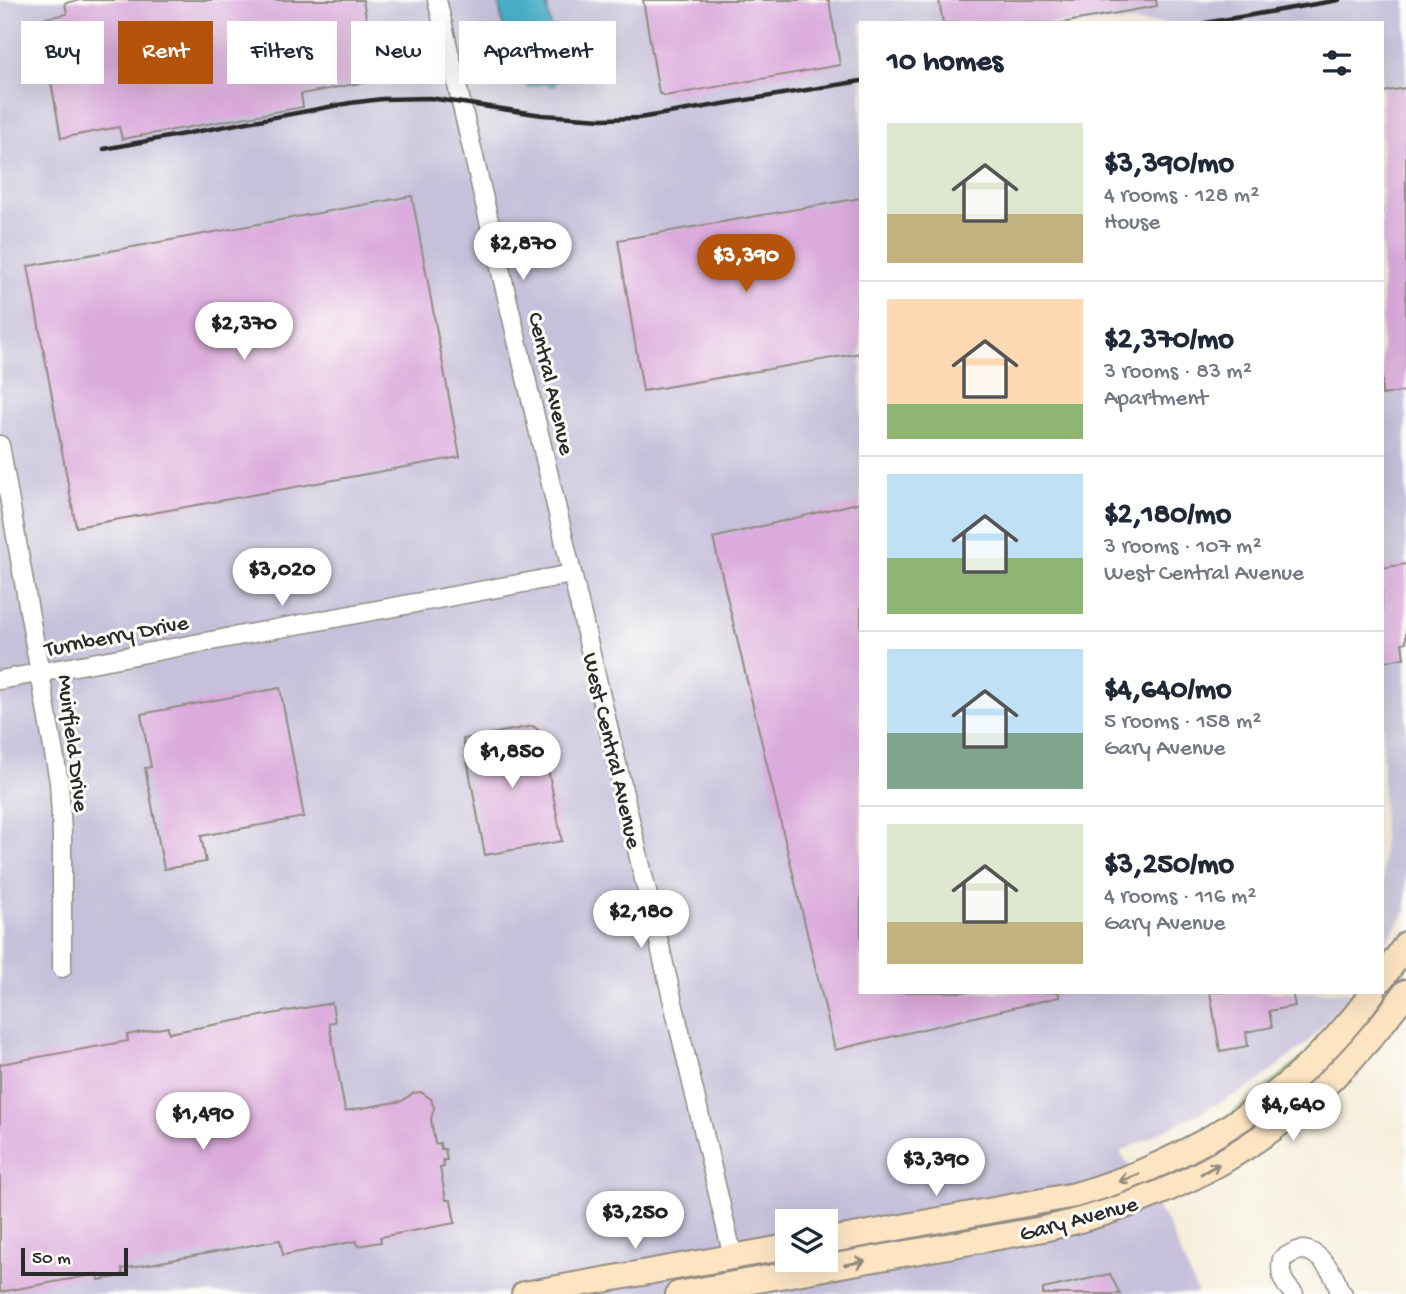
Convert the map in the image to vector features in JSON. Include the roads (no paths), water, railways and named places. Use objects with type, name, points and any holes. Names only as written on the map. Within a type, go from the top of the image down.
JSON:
[{"type":"main road","points":[[1384,976],[1406,944]]},
{"type":"main road","name":"Gary Avenue","points":[[678,1294],[741,1289],[1069,1224],[1118,1210],[1176,1187],[1241,1152],[1300,1109],[1354,1057],[1406,992]]},
{"type":"main road","name":"Gary Avenue","points":[[838,1239],[1065,1198],[1106,1186],[1167,1162],[1217,1135],[1272,1098],[1319,1056],[1371,994]]},
{"type":"main road","points":[[524,1294],[775,1249]]},
{"type":"main road","name":"West Central Avenue","points":[[733,1257],[741,1289]]},
{"type":"street","name":"Central Avenue","points":[[437,0],[572,574]]},
{"type":"street","name":"Muirfield Drive","points":[[0,445],[59,782],[62,832],[62,968]]},
{"type":"street","name":"Turnberry Drive","points":[[0,680],[572,574]]},
{"type":"street","name":"West Central Avenue","points":[[572,574],[733,1257]]},
{"type":"street","points":[[1294,1294],[1284,1284],[1280,1271],[1282,1259],[1302,1250],[1311,1252],[1332,1271],[1339,1293]]},
{"type":"water","points":[[499,0],[546,0],[550,21],[502,21]]},
{"type":"railway","points":[[1217,21],[1339,0]]},
{"type":"railway","points":[[104,149],[382,99],[430,98],[542,115],[602,119],[639,118],[859,81]]}]
